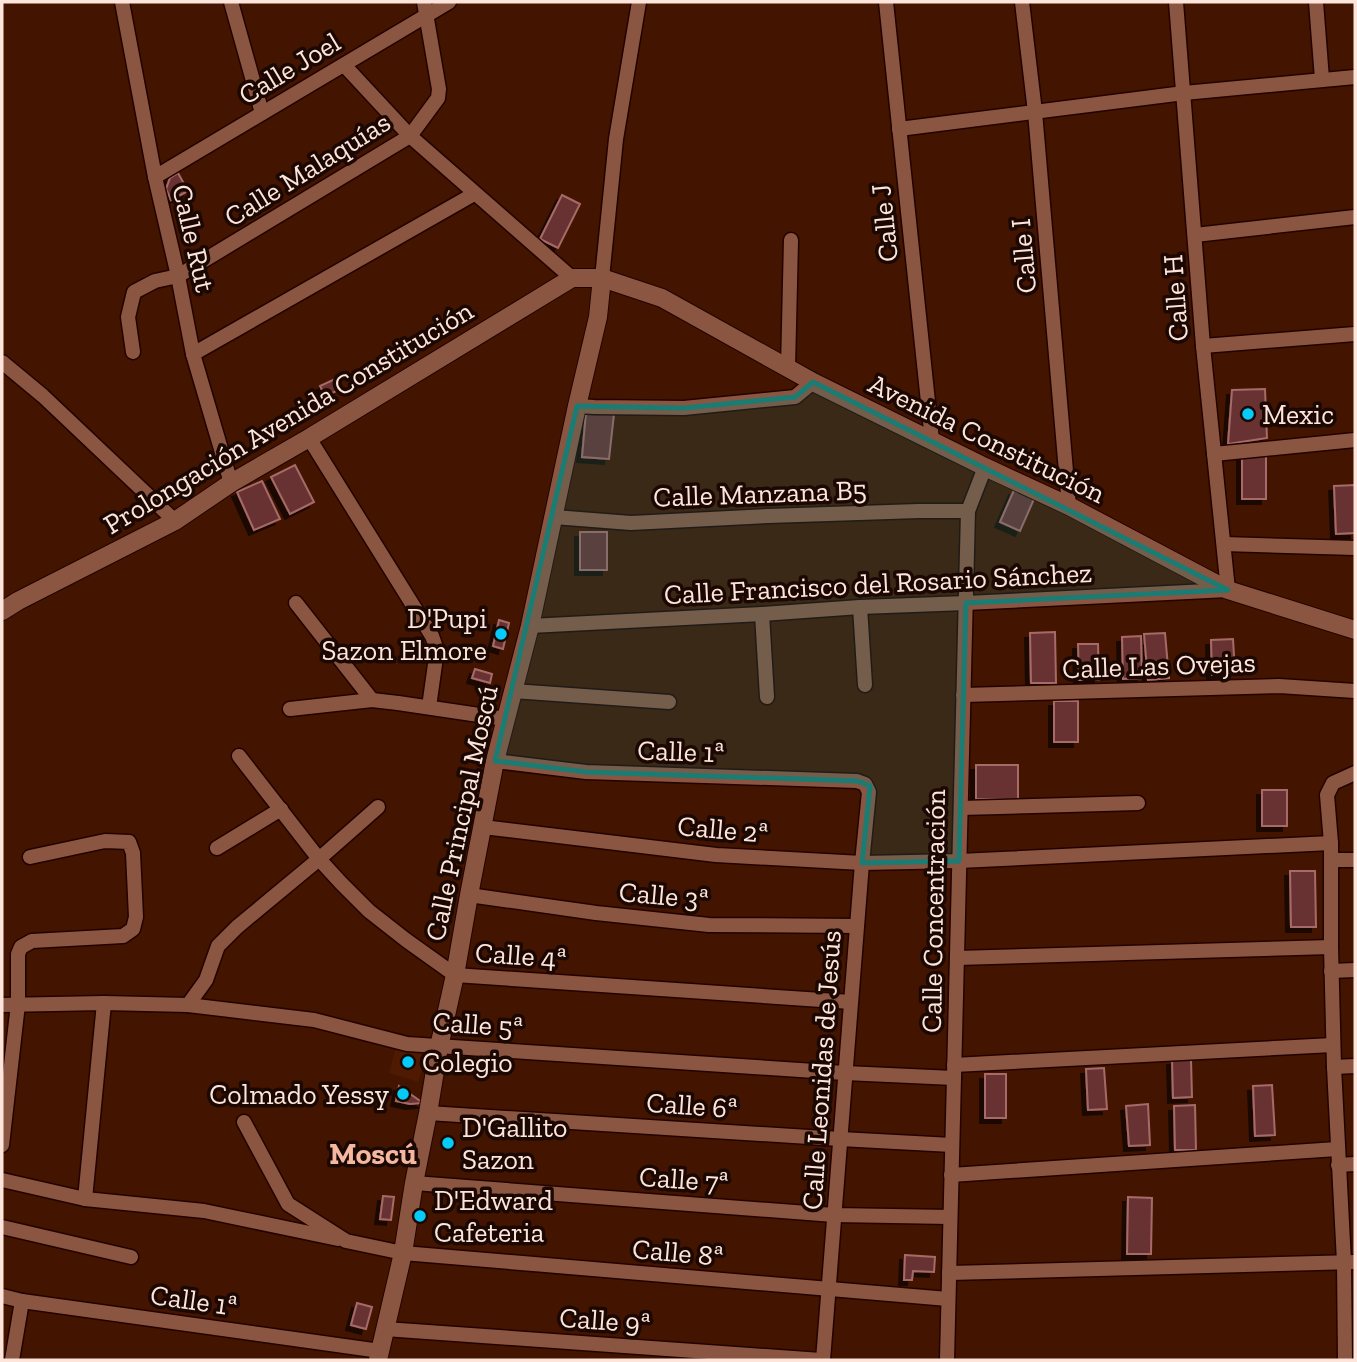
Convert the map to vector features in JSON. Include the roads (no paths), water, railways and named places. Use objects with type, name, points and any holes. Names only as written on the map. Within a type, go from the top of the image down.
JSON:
[{"type":"street","name":"Calle Rut","points":[[122,2],[155,177],[193,354],[231,483]]},
{"type":"street","points":[[232,2],[262,113]]},
{"type":"street","name":"Calle Joel","points":[[155,177],[344,65],[426,8],[449,2]]},
{"type":"street","points":[[344,65],[410,136],[572,278],[603,278],[616,139],[639,2]]},
{"type":"street","name":"Calle J","points":[[886,2],[932,440]]},
{"type":"street","name":"Calle I","points":[[1022,2],[1035,112],[1069,506]]},
{"type":"street","name":"Calle H","points":[[1176,2],[1203,346],[1228,590]]},
{"type":"street","points":[[1316,2],[1322,79]]},
{"type":"street","name":"Calle Malaquías","points":[[133,352],[128,317],[134,292],[155,281],[178,276],[410,136],[438,98],[439,89],[426,8]]},
{"type":"street","points":[[899,129],[1184,93],[1355,77]]},
{"type":"street","points":[[193,354],[474,194]]},
{"type":"street","points":[[1195,235],[1355,216]]},
{"type":"street","points":[[789,369],[790,240]]},
{"type":"street","name":"Prolongación Avenida Constitución","points":[[2,611],[175,521],[231,483],[572,278]]},
{"type":"street","name":"Avenida Constitución","points":[[603,278],[662,298],[813,382],[1069,506],[1228,590],[1355,630]]},
{"type":"street","name":"Calle Principal Moscú","points":[[379,1356],[403,1253],[439,1047],[495,761],[530,625],[598,317],[603,278]]},
{"type":"street","points":[[1203,346],[1355,334]]},
{"type":"street","points":[[2,362],[175,521]]},
{"type":"street","points":[[577,405],[684,408],[795,397],[813,382]]},
{"type":"street","points":[[309,438],[432,636],[437,650],[429,707]]},
{"type":"street","points":[[1214,454],[1355,440]]},
{"type":"street","name":"Calle Concentración","points":[[947,1360],[968,511],[985,467]]},
{"type":"street","name":"Calle Manzana B5","points":[[554,517],[631,523],[781,515],[968,511]]},
{"type":"street","points":[[1224,544],[1355,548]]},
{"type":"street","name":"Calle Francisco del Rosario Sánchez","points":[[530,625],[1228,590]]},
{"type":"street","points":[[296,603],[372,700]]},
{"type":"street","points":[[860,607],[864,685]]},
{"type":"street","points":[[761,614],[767,697]]},
{"type":"street","name":"Calle Las Ovejas","points":[[963,695],[1279,686],[1355,691]]},
{"type":"street","points":[[513,691],[669,702]]},
{"type":"street","points":[[290,709],[372,700],[506,719]]},
{"type":"street","name":"Calle 4ª","points":[[239,756],[319,859],[369,911],[455,975],[851,1002]]},
{"type":"street","name":"Calle 1ª","points":[[495,761],[586,772],[857,781],[865,784]]},
{"type":"street","points":[[1345,1360],[1349,1262],[1337,1149],[1331,971],[1332,860],[1327,795],[1333,783],[1355,774]]},
{"type":"street","name":"Calle Leonidas de Jesús","points":[[822,1360],[869,792],[865,784]]},
{"type":"street","points":[[961,808],[1138,803]]},
{"type":"street","points":[[188,1005],[206,980],[218,946],[378,807]]},
{"type":"street","points":[[217,848],[281,809]]},
{"type":"street","name":"Calle 2ª","points":[[483,827],[716,855],[862,863],[959,862],[1331,843]]},
{"type":"street","points":[[2,1146],[18,1004],[18,954],[21,947],[32,941],[123,936],[133,929],[136,918],[133,853],[129,842],[105,841],[30,857]]},
{"type":"street","points":[[1332,860],[1355,860]]},
{"type":"street","name":"Calle 3ª","points":[[469,895],[596,914],[709,925],[857,926]]},
{"type":"street","points":[[957,958],[1331,947]]},
{"type":"street","points":[[1331,971],[1355,970]]},
{"type":"street","points":[[85,1199],[104,1003]]},
{"type":"street","name":"Calle 5ª","points":[[2,1005],[188,1005],[314,1020],[407,1044],[845,1073],[954,1072],[1333,1045]]},
{"type":"street","points":[[1334,1067],[1355,1066]]},
{"type":"street","name":"Calle 6ª","points":[[428,1113],[952,1145]]},
{"type":"street","points":[[244,1122],[288,1204],[346,1241]]},
{"type":"street","points":[[951,1174],[1337,1149]]},
{"type":"street","points":[[1338,1165],[1355,1164]]},
{"type":"street","name":"Calle 8ª","points":[[2,1180],[85,1199],[204,1210],[403,1253],[948,1299]]},
{"type":"street","name":"Calle 7ª","points":[[414,1183],[834,1215],[950,1217]]},
{"type":"street","points":[[2,1227],[131,1257]]},
{"type":"street","points":[[949,1273],[1349,1262]]},
{"type":"street","name":"Calle 1ª","points":[[2,1296],[379,1356]]},
{"type":"street","points":[[12,1360],[22,1301]]},
{"type":"street","name":"Calle 9ª","points":[[385,1329],[822,1360]]},
{"type":"place","name":"Mexic","points":[[1248,414]]},
{"type":"place","name":"D'Pupi Sazon Elmore","points":[[501,634]]},
{"type":"place","name":"Colegio","points":[[408,1062]]},
{"type":"place","name":"Colmado Yessy","points":[[403,1094]]},
{"type":"place","name":"D'Gallito Sazon","points":[[448,1143]]},
{"type":"place","name":"D'Edward Cafeteria","points":[[420,1216]]},
{"type":"district","name":"Moscú","points":[[373,1154]]}]
